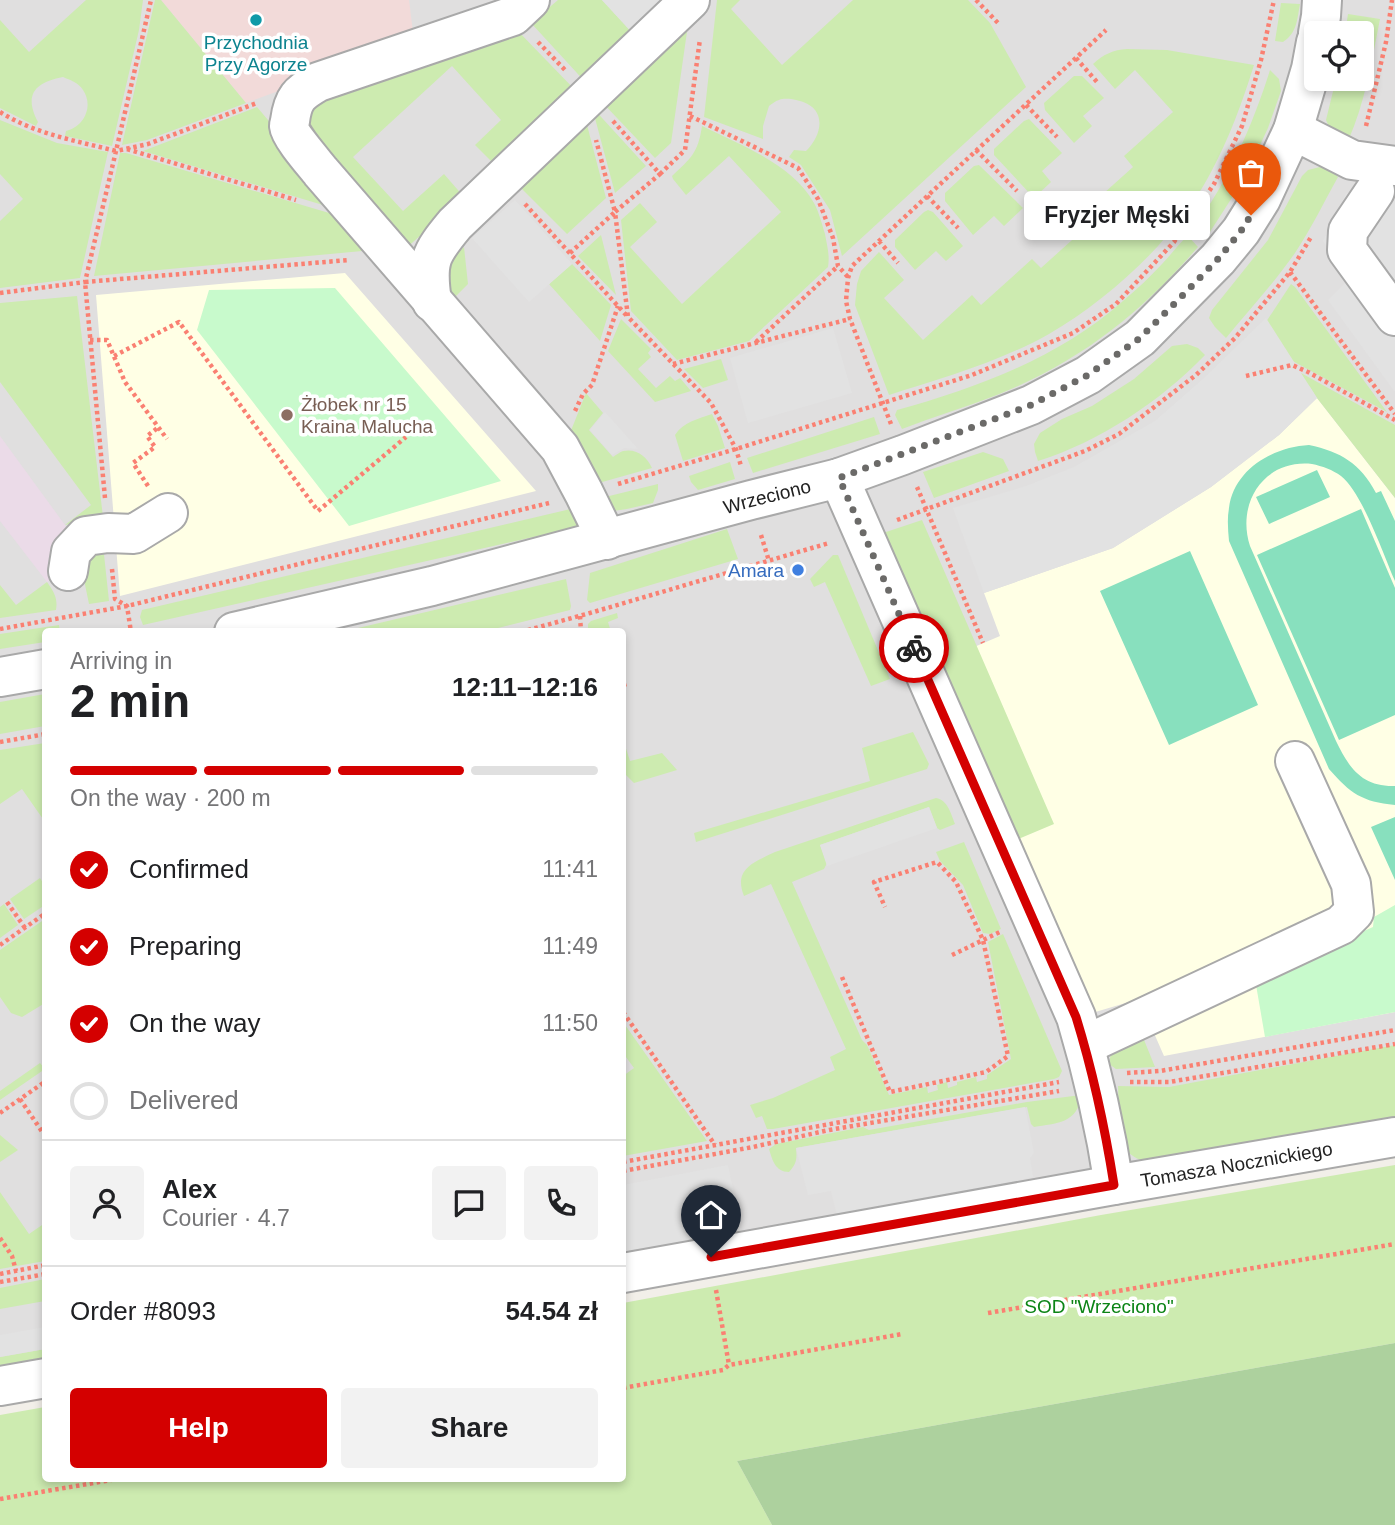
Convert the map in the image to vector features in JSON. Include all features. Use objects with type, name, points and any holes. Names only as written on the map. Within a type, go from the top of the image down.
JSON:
[{"type":"street","points":[[432,302],[430,262],[437,245],[455,224],[690,0]]},
{"type":"street","points":[[1320,21],[1322,0]]},
{"type":"street","points":[[521,8],[318,82],[295,99],[289,127],[297,142],[329,182],[559,448],[607,540]]},
{"type":"street","name":"Wrzeciono","points":[[251,628],[432,586],[839,478],[1031,405],[1088,375],[1140,338],[1218,259],[1241,231],[1261,199],[1293,131],[1305,91]]},
{"type":"street","points":[[1293,131],[1352,160],[1388,191],[1348,231],[1348,250],[1395,316]]},
{"type":"street","points":[[839,478],[1076,1017],[1091,1068],[1114,1185]]},
{"type":"street","points":[[68,571],[71,552],[86,536],[134,534],[168,513]]},
{"type":"street","points":[[0,677],[42,670]]},
{"type":"street","points":[[1091,1068],[1341,925],[1354,912],[1351,884],[1295,761]]},
{"type":"street","name":"Tomasza Nocznickiego","points":[[626,1273],[713,1271],[1114,1185],[1395,1138]]},
{"type":"street","points":[[0,1386],[42,1379]]},
{"type":"path","points":[[130,628],[127,607],[115,599],[85,282],[150,0]]},
{"type":"path","points":[[976,0],[999,24]]},
{"type":"path","points":[[0,629],[127,607],[538,506],[736,449],[972,375],[1073,333],[1116,304],[1174,242],[1214,184],[1242,125],[1261,60],[1274,0]]},
{"type":"path","points":[[1352,160],[1364,135],[1372,105],[1393,11],[1392,0]]},
{"type":"path","points":[[521,8],[588,97],[660,174]]},
{"type":"path","points":[[984,643],[903,455],[850,319],[846,301],[848,278],[852,265],[1106,30]]},
{"type":"path","points":[[570,253],[685,150],[700,39]]},
{"type":"path","points":[[1076,58],[1097,82]]},
{"type":"path","points":[[588,97],[615,212],[628,317]]},
{"type":"path","points":[[0,112],[40,131],[116,151],[176,135],[260,102],[291,111]]},
{"type":"path","points":[[1026,104],[1057,137]]},
{"type":"path","points":[[690,116],[798,168],[818,199],[834,238],[838,266],[848,278]]},
{"type":"path","points":[[126,148],[298,201]]},
{"type":"path","points":[[976,150],[1017,191]]},
{"type":"path","points":[[502,179],[711,403],[736,449]]},
{"type":"path","points":[[927,196],[957,228]]},
{"type":"path","points":[[879,241],[898,263]]},
{"type":"path","points":[[0,293],[85,282],[393,256]]},
{"type":"path","points":[[755,344],[838,266]]},
{"type":"path","points":[[1290,272],[1395,414]]},
{"type":"path","points":[[538,506],[559,448],[583,394],[592,385],[618,306]]},
{"type":"path","points":[[673,364],[850,319]]},
{"type":"path","points":[[114,356],[179,322],[318,511],[406,437]]},
{"type":"path","points":[[90,340],[107,340],[127,385],[167,439]]},
{"type":"path","points":[[1246,376],[1292,366],[1308,372],[1395,420]]},
{"type":"path","points":[[159,427],[147,436],[155,447],[133,463],[168,513]]},
{"type":"path","points":[[580,616],[581,628]]},
{"type":"path","points":[[0,742],[42,735]]},
{"type":"path","points":[[842,977],[890,1092],[986,1072],[1008,1056],[983,940],[956,882],[937,862],[874,882],[885,907]]},
{"type":"path","points":[[7,902],[25,928]]},
{"type":"path","points":[[0,945],[42,916]]},
{"type":"path","points":[[952,955],[1009,928]]},
{"type":"path","points":[[626,1016],[715,1145]]},
{"type":"path","points":[[626,1161],[1091,1068],[1160,1071],[1395,1030]]},
{"type":"path","points":[[626,1170],[753,1147],[1091,1068],[1112,1082],[1169,1082],[1395,1044]]},
{"type":"path","points":[[0,1113],[42,1084]]},
{"type":"path","points":[[20,1099],[42,1131]]},
{"type":"path","points":[[0,1238],[12,1256],[16,1270]]},
{"type":"path","points":[[988,1313],[1395,1244]]},
{"type":"path","points":[[0,1274],[42,1266]]},
{"type":"path","points":[[713,1271],[729,1365]]},
{"type":"path","points":[[0,1282],[42,1275]]},
{"type":"path","points":[[626,1387],[723,1370],[729,1365],[902,1334]]},
{"type":"path","points":[[0,1499],[99,1482]]},
{"type":"shaded area","points":[[0,0],[1395,0],[1395,1127],[626,1261],[626,628],[42,628],[42,1364],[0,1371]]},
{"type":"shaded area","points":[[161,0],[409,0],[414,41],[246,103]]},
{"type":"shaded area","points":[[602,0],[677,0],[637,38]]},
{"type":"shaded area","points":[[1346,193],[1395,199],[1395,392],[1328,300],[1349,279],[1323,241]]},
{"type":"shaded area","points":[[515,200],[572,264],[529,302],[472,238]]},
{"type":"shaded area","name":"Żłobek nr 15 Kraina Malucha","points":[[345,273],[536,491],[120,596],[96,295]]},
{"type":"shaded area","points":[[1266,318],[1317,398],[1279,435],[1211,487],[1113,548],[984,593],[953,508],[1026,486],[1074,467],[1155,421]]},
{"type":"shaded area","points":[[833,328],[852,393],[748,423],[730,358]]},
{"type":"shaded area","points":[[1317,398],[1395,498],[1395,1012],[1164,1056],[1139,999],[1092,1013],[939,662],[1000,636],[984,593],[1113,548],[1211,487],[1279,435]]},
{"type":"shaded area","points":[[605,412],[638,449],[624,448],[612,455],[590,430]]},
{"type":"shaded area","points":[[0,436],[65,525],[80,564],[47,582],[0,521]]},
{"type":"shaded area","points":[[929,807],[937,828],[827,866],[820,845]]},
{"type":"shaded area","points":[[1025,1107],[1034,1153],[1030,1158],[1033,1177],[838,1219],[831,1191],[808,1195],[796,1148]]},
{"type":"shaded area","points":[[728,1165],[742,1234],[626,1256],[626,1184]]},
{"type":"shaded area","points":[[42,1328],[42,1350],[0,1357],[0,1335]]},
{"type":"green space","points":[[86,0],[143,0],[139,30],[112,146],[65,136],[66,131],[82,120],[88,103],[81,88],[63,77],[46,82],[35,91],[32,104],[38,122],[36,126],[0,108],[0,20],[29,52]]},
{"type":"green space","points":[[155,0],[161,0],[246,103],[147,140],[122,145]]},
{"type":"green space","points":[[558,0],[602,0],[637,38],[588,85],[531,23]]},
{"type":"green space","points":[[717,0],[740,0],[731,9],[782,65],[853,0],[968,0],[990,23],[1026,87],[842,256],[830,210],[801,165],[789,157],[794,150],[806,151],[816,136],[819,121],[813,108],[794,100],[783,99],[775,102],[769,106],[763,126],[763,139],[704,117]]},
{"type":"green space","points":[[1281,3],[1300,4],[1294,30],[1283,42],[1275,41]]},
{"type":"green space","points":[[1348,14],[1380,19],[1374,50],[1374,21],[1347,21]]},
{"type":"green space","points":[[689,18],[671,143],[655,158],[599,99]]},
{"type":"green space","points":[[516,29],[578,93],[497,167],[475,145],[501,120],[452,66],[353,157],[403,211],[444,174],[464,197],[404,250],[310,141],[305,113],[308,102]]},
{"type":"green space","points":[[1127,49],[1167,50],[1254,65],[1229,134],[1196,198],[1140,264],[1096,303],[1049,334],[970,369],[889,395],[855,305],[861,271],[879,252],[904,280],[884,298],[923,340],[972,295],[981,305],[1032,259],[1041,268],[1092,222],[1084,211],[1133,167],[1124,156],[1173,112],[1135,70],[1115,89],[1093,64],[1109,53]]},
{"type":"green space","points":[[1270,70],[1279,79],[1281,91],[1268,128],[1244,179],[1206,238],[1194,228],[1218,191],[1238,152]]},
{"type":"green space","points":[[1074,76],[1082,76],[1104,98],[1083,116],[1092,126],[1074,143],[1045,110],[1044,103]]},
{"type":"green space","points":[[1333,91],[1365,91],[1348,141],[1330,129],[1326,120]]},
{"type":"green space","points":[[257,107],[346,212],[143,151]]},
{"type":"green space","points":[[592,107],[646,166],[615,193]]},
{"type":"green space","points":[[1029,119],[1062,153],[1042,171],[1051,182],[1034,198],[994,155],[994,149]]},
{"type":"green space","points":[[0,120],[57,143],[108,152],[80,278],[0,288],[0,221],[23,199],[0,174]]},
{"type":"green space","points":[[586,121],[606,198],[567,234],[518,185]]},
{"type":"green space","points":[[702,126],[764,157],[805,189],[820,218],[829,263],[828,267],[749,341],[677,360],[631,311],[621,220],[640,203],[657,222],[630,247],[682,304],[781,212],[729,156],[686,195],[672,176],[693,154]]},
{"type":"green space","points":[[120,153],[346,218],[373,250],[94,276]]},
{"type":"green space","points":[[979,165],[1023,208],[1004,226],[994,216],[973,235],[945,201],[945,193],[974,166]]},
{"type":"green space","points":[[1320,167],[1332,171],[1338,177],[1301,244],[1226,338],[1209,318],[1212,310],[1268,240],[1302,176],[1308,170]]},
{"type":"green space","points":[[928,210],[933,212],[963,246],[946,261],[936,251],[915,270],[895,247],[895,240]]},
{"type":"green space","points":[[601,235],[616,295],[578,256]]},
{"type":"green space","points":[[1188,236],[1198,247],[1176,271],[1131,314],[1082,351],[1056,367],[997,395],[902,429],[895,415],[897,410],[987,381],[1072,339],[1133,292]]},
{"type":"green space","points":[[464,247],[468,284],[453,299],[441,281],[444,266]]},
{"type":"green space","points":[[572,264],[611,305],[600,341],[549,284]]},
{"type":"green space","points":[[1291,284],[1387,412],[1287,358],[1264,325]]},
{"type":"green space","points":[[335,288],[501,481],[349,526],[197,330],[209,290]]},
{"type":"green space","points":[[77,296],[103,517],[65,525],[91,505],[0,382],[0,303]]},
{"type":"green space","points":[[621,319],[651,349],[648,353],[651,357],[638,369],[656,388],[670,376],[675,381],[680,378],[691,391],[655,402],[608,351]]},
{"type":"green space","points":[[1187,344],[1198,348],[1205,355],[1149,404],[1084,443],[1038,461],[1034,444],[1040,433],[1062,419],[1092,406],[1134,379],[1172,346]]},
{"type":"green space","points":[[721,359],[728,380],[703,388],[684,369]]},
{"type":"green space","points":[[1301,373],[1395,425],[1395,498],[1298,375]]},
{"type":"green space","points":[[586,393],[603,413],[589,430],[613,457],[623,451],[637,452],[652,468],[588,486],[564,448]]},
{"type":"green space","points":[[712,414],[725,448],[683,461],[675,435],[687,424]]},
{"type":"green space","points":[[874,417],[880,434],[753,473],[747,458]]},
{"type":"green space","points":[[1309,445],[1331,451],[1349,460],[1376,493],[1381,491],[1395,521],[1395,581],[1357,496],[1341,476],[1312,464],[1295,464],[1280,469],[1268,476],[1258,487],[1247,514],[1250,546],[1341,751],[1365,779],[1395,786],[1395,805],[1365,799],[1329,769],[1229,541],[1228,516],[1232,494],[1247,471],[1282,450]]},
{"type":"green space","points":[[983,452],[1003,459],[1009,471],[934,498],[923,472]]},
{"type":"green space","points":[[730,462],[735,479],[698,490],[691,482],[689,476]]},
{"type":"green space","points":[[1317,470],[1330,497],[1269,524],[1256,497]]},
{"type":"green space","points":[[658,484],[653,503],[613,511],[597,499]]},
{"type":"green space","points":[[579,507],[582,526],[143,625],[140,617],[142,610]]},
{"type":"green space","points":[[1361,509],[1395,588],[1395,715],[1339,740],[1257,555]]},
{"type":"green space","points":[[922,520],[1054,824],[1016,840],[883,533]]},
{"type":"green space","points":[[727,529],[738,559],[590,603],[587,600],[590,573]]},
{"type":"green space","points":[[103,545],[109,601],[89,604],[82,570],[84,556]]},
{"type":"green space","points":[[1190,551],[1258,705],[1169,745],[1100,591]]},
{"type":"green space","points":[[833,555],[838,555],[890,679],[871,686],[825,582],[814,587],[810,579]]},
{"type":"green space","points":[[566,579],[571,606],[570,610],[498,628],[358,628]]},
{"type":"green space","points":[[47,582],[55,595],[56,610],[0,618],[0,585],[16,605]]},
{"type":"green space","points":[[617,613],[618,618],[608,622],[610,628],[588,628],[591,621]]},
{"type":"green space","points":[[59,625],[59,628],[42,628],[42,642],[0,649],[0,634]]},
{"type":"green space","points":[[42,695],[42,727],[0,734],[0,702]]},
{"type":"green space","points":[[913,732],[929,764],[927,769],[696,842],[694,833],[870,781],[862,748]]},
{"type":"green space","points":[[42,744],[42,818],[22,789],[0,804],[0,750]]},
{"type":"green space","points":[[626,748],[630,761],[662,753],[677,770],[634,783],[626,775]]},
{"type":"green space","points":[[936,798],[946,804],[955,824],[940,830],[929,807],[820,845],[827,863],[824,869],[792,882],[889,1095],[927,1087],[928,1093],[938,1090],[937,1085],[947,1082],[948,1088],[957,1085],[957,1082],[976,1077],[977,1082],[987,1079],[987,1075],[1011,1059],[988,942],[1003,934],[1062,1071],[1059,1077],[767,1129],[762,1116],[756,1118],[750,1105],[773,1098],[835,1070],[830,1057],[846,1049],[771,884],[744,896],[741,887],[743,873],[753,863],[775,852]]},
{"type":"green space","points":[[1395,817],[1395,880],[1371,827]]},
{"type":"green space","points":[[964,842],[1001,929],[990,934],[983,933],[963,885],[940,861],[936,852]]},
{"type":"green space","points":[[40,878],[42,907],[24,919],[10,899]]},
{"type":"green space","points":[[4,904],[18,925],[0,938],[0,907]]},
{"type":"green space","points":[[1395,905],[1395,1012],[1265,1037],[1255,979],[1373,927],[1374,917]]},
{"type":"green space","points":[[42,921],[42,1005],[22,1017],[11,1013],[0,997],[0,950]]},
{"type":"green space","points":[[626,1026],[707,1141],[626,1155],[626,1074],[634,1068],[626,1057]]},
{"type":"green space","points":[[1140,1030],[1155,1067],[1116,1069],[1109,1064],[1111,1053]]},
{"type":"green space","points":[[1395,1045],[1395,1118],[1144,1162],[1129,1153],[1122,1143],[1118,1086],[1169,1087]]},
{"type":"green space","points":[[40,1063],[42,1065],[42,1071],[0,1100],[0,1091]]},
{"type":"green space","points":[[1081,1095],[1079,1105],[1071,1117],[1034,1127],[1027,1107],[796,1148],[796,1161],[789,1172],[777,1167],[769,1149],[776,1144],[863,1127],[869,1130]]},
{"type":"green space","points":[[0,1135],[18,1150],[0,1162]]},
{"type":"green space","name":"SOD \"Wrzeciono\"","points":[[1395,1165],[1395,1343],[737,1461],[772,1525],[0,1525],[0,1415],[42,1408],[42,1482],[626,1482],[626,1302],[1101,1215]]},
{"type":"green space","points":[[0,1192],[29,1234],[42,1225],[42,1262],[0,1269]]},
{"type":"green space","points":[[42,1280],[42,1302],[0,1309],[0,1288]]},
{"type":"green space","points":[[1395,1343],[1395,1525],[772,1525],[737,1461]]},
{"type":"green space","points":[[42,1350],[42,1361],[0,1369],[0,1357]]},
{"type":"way so far","points":[[914,648],[839,478],[1031,405],[1088,375],[1140,338],[1218,259],[1251,215]]},
{"type":"place","name":"Przychodnia Przy Agorze","points":[[256,20]]},
{"type":"place","name":"Fryzjer Męski","points":[[1251,215]]},
{"type":"place","name":"Żłobek nr 15 Kraina Malucha","points":[[287,415]]},
{"type":"place","name":"Amara","points":[[798,570]]},
{"type":"route","points":[[711,1257],[1114,1185],[1093,1074],[1076,1017],[914,648]]}]
